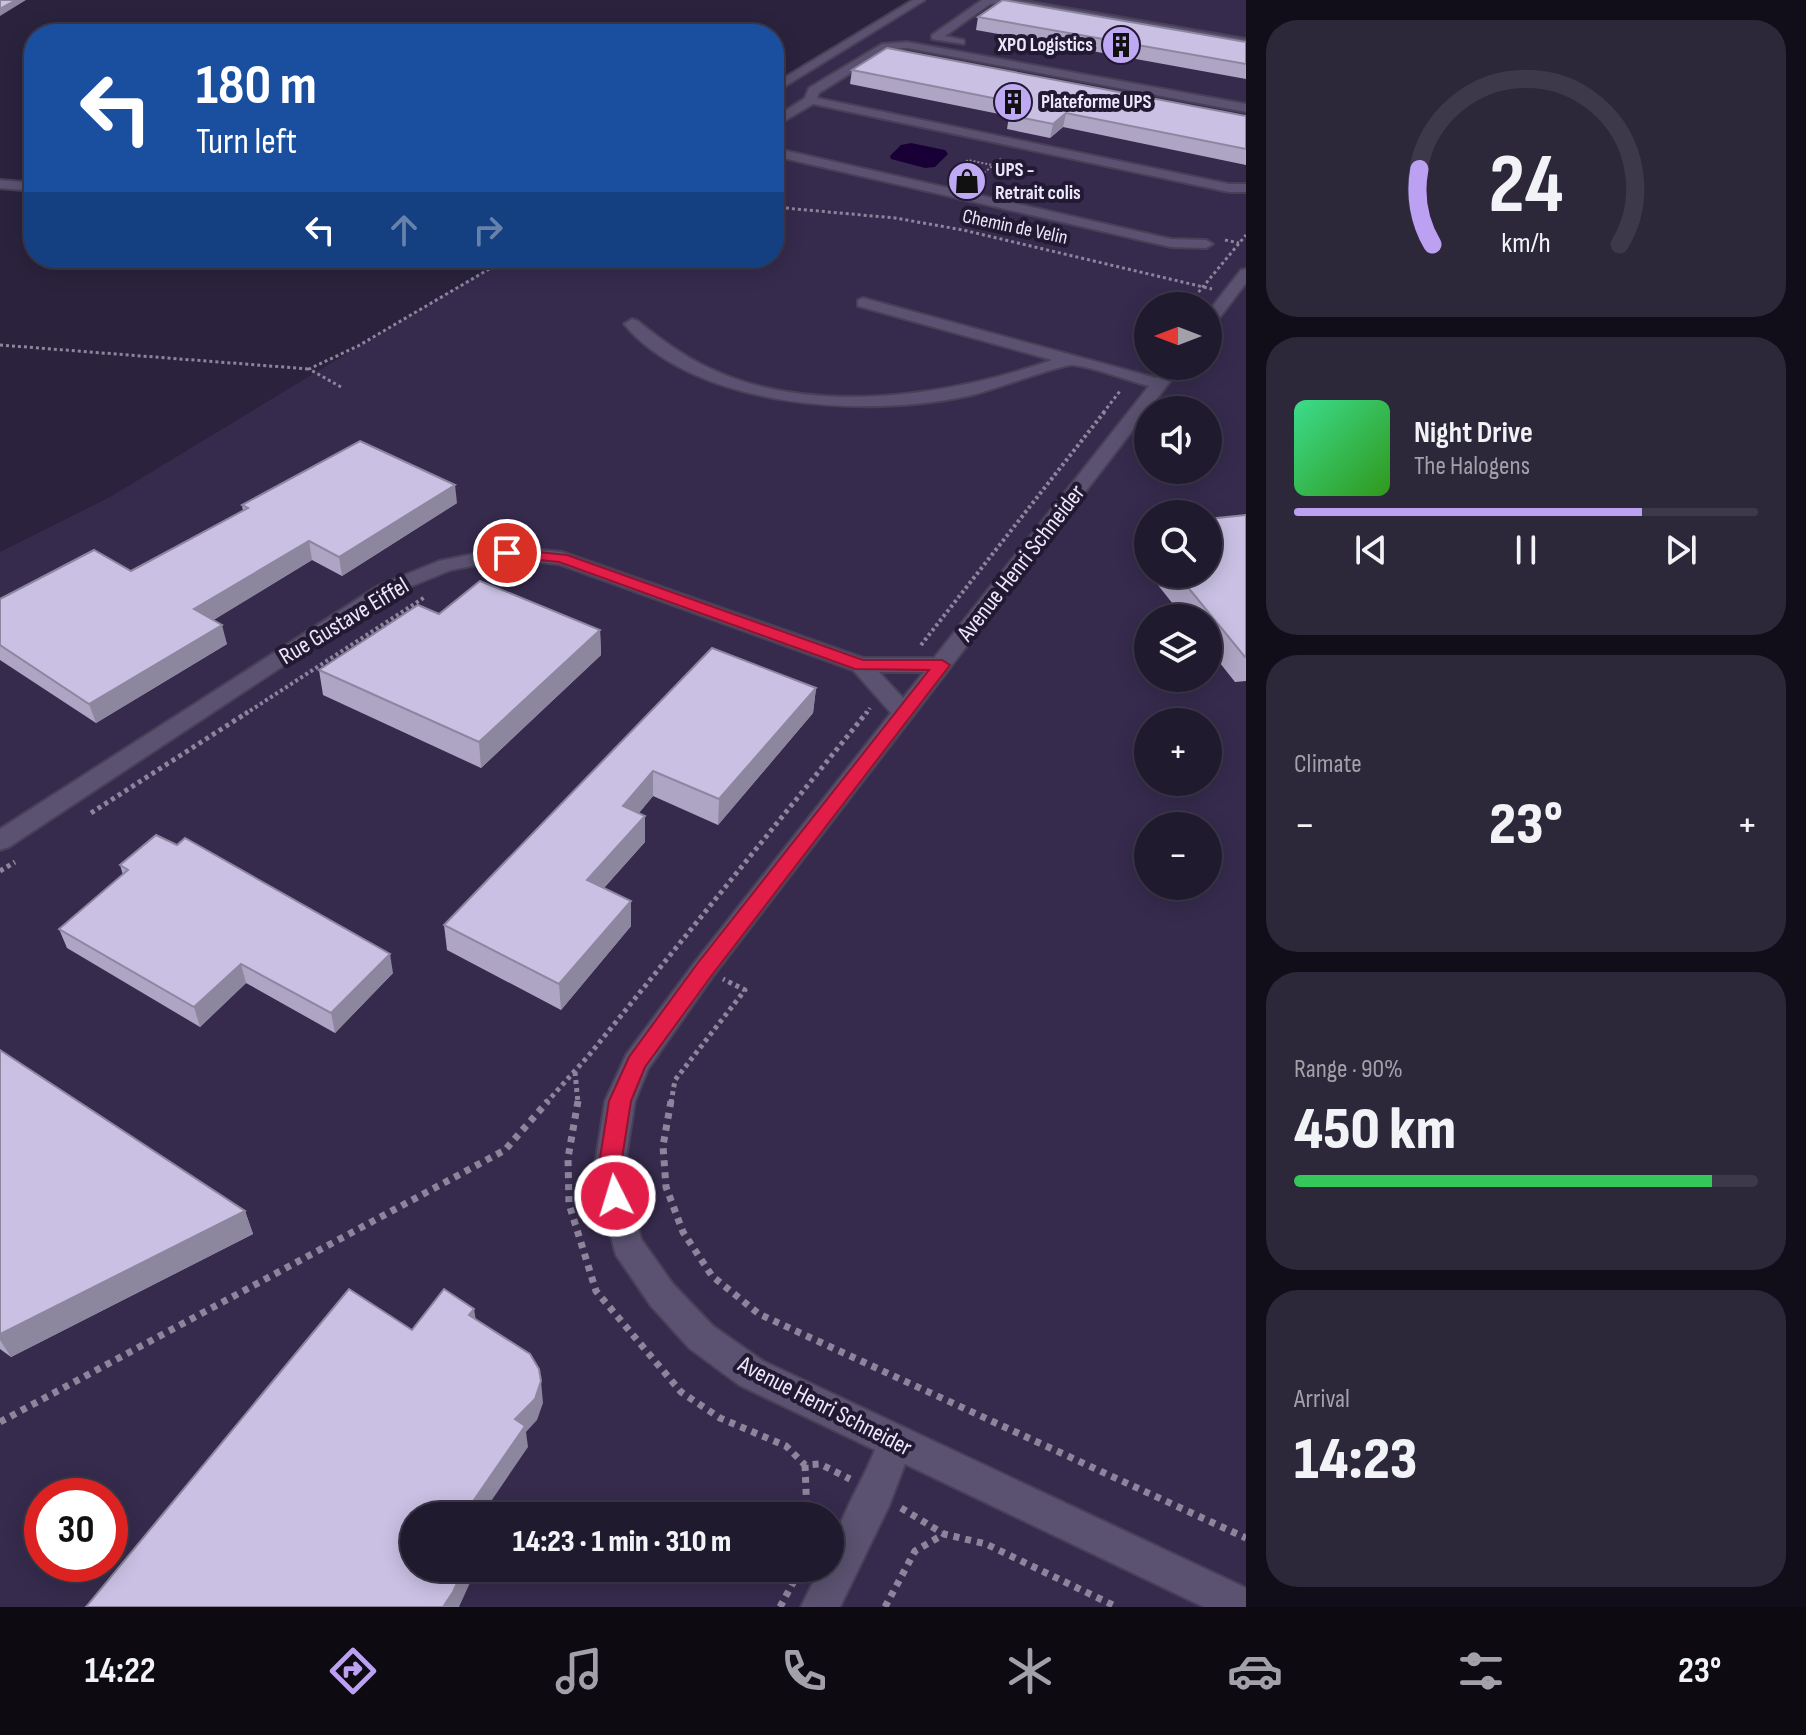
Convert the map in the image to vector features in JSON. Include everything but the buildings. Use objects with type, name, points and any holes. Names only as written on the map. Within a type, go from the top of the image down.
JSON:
[{"type":"street","points":[[784,83],[920,0]]},
{"type":"street","points":[[1246,42],[999,0],[987,1],[936,37],[1246,96]]},
{"type":"street","points":[[811,100],[813,91],[886,46],[907,45],[1246,108]]},
{"type":"street","points":[[784,117],[811,100],[1229,188],[1246,188]]},
{"type":"street","points":[[784,154],[1171,243],[1206,244]]},
{"type":"street","points":[[0,184],[24,186]]},
{"type":"street","points":[[1222,304],[1246,273]]},
{"type":"street","points":[[863,303],[1070,359],[1134,370]]},
{"type":"street","points":[[632,324],[660,348],[731,383],[788,394],[875,402],[954,394],[1009,381],[1070,359]]},
{"type":"street","name":"Avenue Henri Schneider","points":[[1163,380],[704,969],[636,1063],[620,1101],[609,1171],[627,1245],[662,1295],[701,1337],[751,1373],[1245,1607]]},
{"type":"street","name":"Rue Gustave Eiffel","points":[[0,841],[385,590],[446,565],[507,553],[562,558],[861,665]]},
{"type":"street","points":[[861,665],[942,665]]},
{"type":"street","points":[[861,665],[903,713]]},
{"type":"street","points":[[820,1607],[876,1493],[895,1442]]},
{"type":"path","points":[[963,164],[968,160],[993,165]]},
{"type":"path","name":"Chemin de Velin","points":[[784,208],[895,218],[963,230],[1231,293]]},
{"type":"path","points":[[1198,292],[1246,235]]},
{"type":"path","points":[[309,369],[358,346],[491,268]]},
{"type":"path","points":[[0,345],[309,369],[341,387]]},
{"type":"path","points":[[89,814],[432,593]]},
{"type":"path","points":[[0,871],[25,855]]},
{"type":"path","points":[[0,1422],[505,1150],[672,955]]},
{"type":"path","points":[[704,969],[745,990],[675,1080],[663,1146],[666,1187],[683,1232],[712,1276],[759,1314],[1246,1538]]},
{"type":"path","points":[[805,1465],[806,1502]]},
{"type":"path","points":[[885,1607],[915,1551],[944,1534]]},
{"type":"path","points":[[780,1607],[793,1582]]},
{"type":"shaded area","points":[[929,0],[1246,0],[1246,1607],[0,1607],[0,552],[110,497],[488,268],[784,268],[784,88]]},
{"type":"shaded area","points":[[911,143],[945,150],[948,154],[935,167],[925,168],[891,159],[890,156],[901,145]]},
{"type":"place","name":"XPO Logistics","points":[[1121,45]]},
{"type":"place","name":"Plateforme UPS","points":[[1013,102]]},
{"type":"place","name":"UPS - Retrait colis","points":[[967,181]]},
{"type":"route","points":[[507,553],[562,558],[861,665],[942,665],[704,969],[636,1063],[620,1101],[609,1171],[615,1196]]}]
